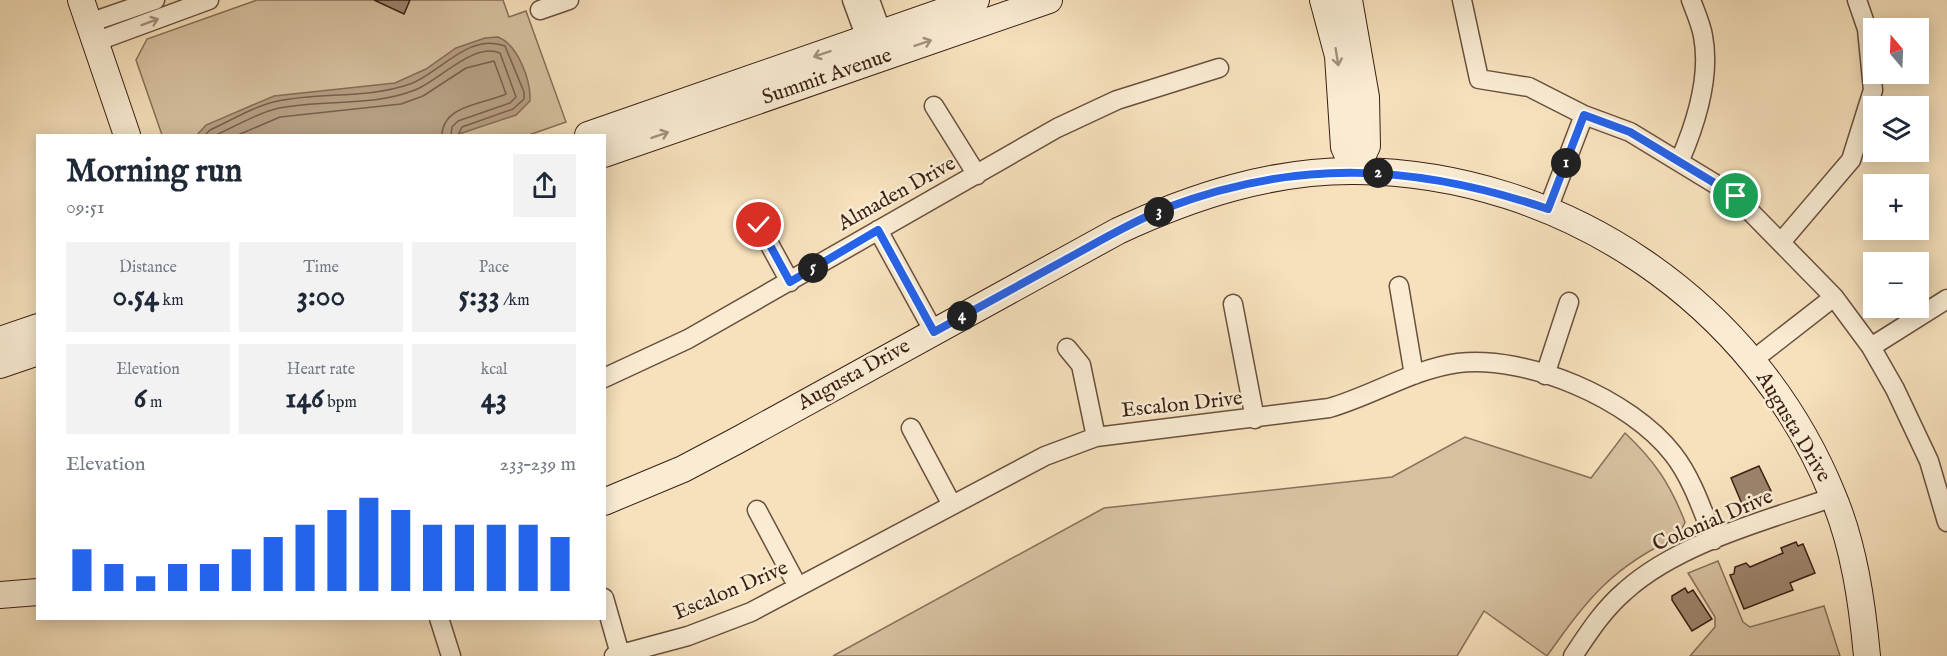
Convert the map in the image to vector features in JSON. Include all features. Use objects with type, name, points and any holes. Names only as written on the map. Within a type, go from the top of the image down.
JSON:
[{"type":"street","points":[[88,22],[155,0]]},
{"type":"street","points":[[88,22],[209,0]]},
{"type":"street","points":[[540,10],[569,0]]},
{"type":"street","points":[[852,0],[874,35]]},
{"type":"street","points":[[870,0],[874,35]]},
{"type":"street","name":"Summit Avenue","points":[[591,134],[976,0]]},
{"type":"street","name":"Summit Avenue","points":[[606,153],[1049,0]]},
{"type":"street","points":[[1323,0],[1338,56],[1344,147],[1355,171]]},
{"type":"street","points":[[1349,0],[1366,97],[1367,146],[1355,171]]},
{"type":"street","points":[[1462,0],[1479,79],[1529,87],[1584,115],[1630,132],[1680,160],[1736,196],[1782,241],[1834,297],[1871,347],[1929,461],[1944,496],[1947,522]]},
{"type":"street","points":[[1680,160],[1695,124],[1704,79],[1703,36],[1691,0]]},
{"type":"street","points":[[1782,241],[1851,160],[1873,90],[1867,29],[1857,0]]},
{"type":"street","points":[[88,22],[128,134]]},
{"type":"street","name":"Almaden Drive","points":[[607,372],[688,339],[1057,128],[1118,100],[1219,68]]},
{"type":"street","points":[[934,106],[977,175]]},
{"type":"street","points":[[1548,209],[1584,115]]},
{"type":"street","name":"Augusta Drive","points":[[606,500],[683,469],[1119,231],[1165,209],[1214,192],[1264,180],[1355,171],[1457,182],[1548,209],[1631,252],[1695,300],[1753,360],[1809,445],[1834,497],[1850,551],[1862,607],[1867,656]]},
{"type":"street","points":[[759,225],[790,282]]},
{"type":"street","points":[[878,230],[934,332]]},
{"type":"street","points":[[1399,286],[1414,375]]},
{"type":"street","points":[[1753,360],[1834,297]]},
{"type":"street","points":[[1871,347],[1947,299]]},
{"type":"street","points":[[1545,375],[1569,302]]},
{"type":"street","points":[[1233,304],[1255,419]]},
{"type":"street","points":[[0,340],[36,328]]},
{"type":"street","points":[[1067,348],[1082,365],[1096,437]]},
{"type":"street","points":[[0,365],[36,353]]},
{"type":"street","name":"Escalon Drive","points":[[617,655],[723,624],[798,587],[1045,456],[1096,437],[1255,419],[1337,406],[1434,368],[1476,362],[1495,363],[1545,375],[1608,400],[1626,410],[1659,437],[1684,471],[1714,540]]},
{"type":"street","points":[[911,428],[952,505]]},
{"type":"street","name":"Colonial Drive","points":[[1573,656],[1597,619],[1626,590],[1663,564],[1714,540],[1834,497]]},
{"type":"street","points":[[757,510],[798,587]]},
{"type":"street","points":[[0,595],[36,592]]},
{"type":"street","points":[[606,607],[617,655]]},
{"type":"street","points":[[440,620],[450,656]]},
{"type":"shaded area","points":[[257,0],[503,0],[509,17],[526,11],[566,122],[532,134],[162,134],[136,60],[147,39]]},
{"type":"shaded area","points":[[1625,433],[1645,453],[1661,474],[1685,522],[1679,536],[1636,559],[1589,600],[1547,656],[1484,611],[1457,656],[833,656],[1104,508],[1392,477],[1465,437],[1591,478]]},
{"type":"shaded area","points":[[1718,561],[1743,622],[1750,627],[1824,606],[1840,656],[1690,656],[1715,627],[1715,617],[1688,573]]},
{"type":"water","points":[[498,37],[505,41],[512,47],[522,64],[528,83],[530,101],[516,115],[459,134],[198,134],[206,125],[274,96],[395,83],[426,69],[456,48],[485,38]]},
{"type":"building","points":[[374,0],[410,0],[404,14]]},
{"type":"building","points":[[1759,466],[1771,491],[1742,504],[1731,478]]},
{"type":"building","points":[[1796,542],[1798,546],[1803,544],[1815,573],[1790,583],[1793,590],[1744,609],[1730,575],[1734,574],[1735,567],[1746,563],[1750,567],[1783,553],[1781,548]]},
{"type":"building","points":[[1685,588],[1688,593],[1693,590],[1712,619],[1692,631],[1672,600],[1672,596]]},
{"type":"route","points":[[759,225],[790,282],[878,230],[934,332],[1119,231],[1165,209],[1214,192],[1264,180],[1355,171],[1409,175],[1457,182],[1508,195],[1548,209],[1584,115],[1630,132],[1680,160],[1736,196]]}]
